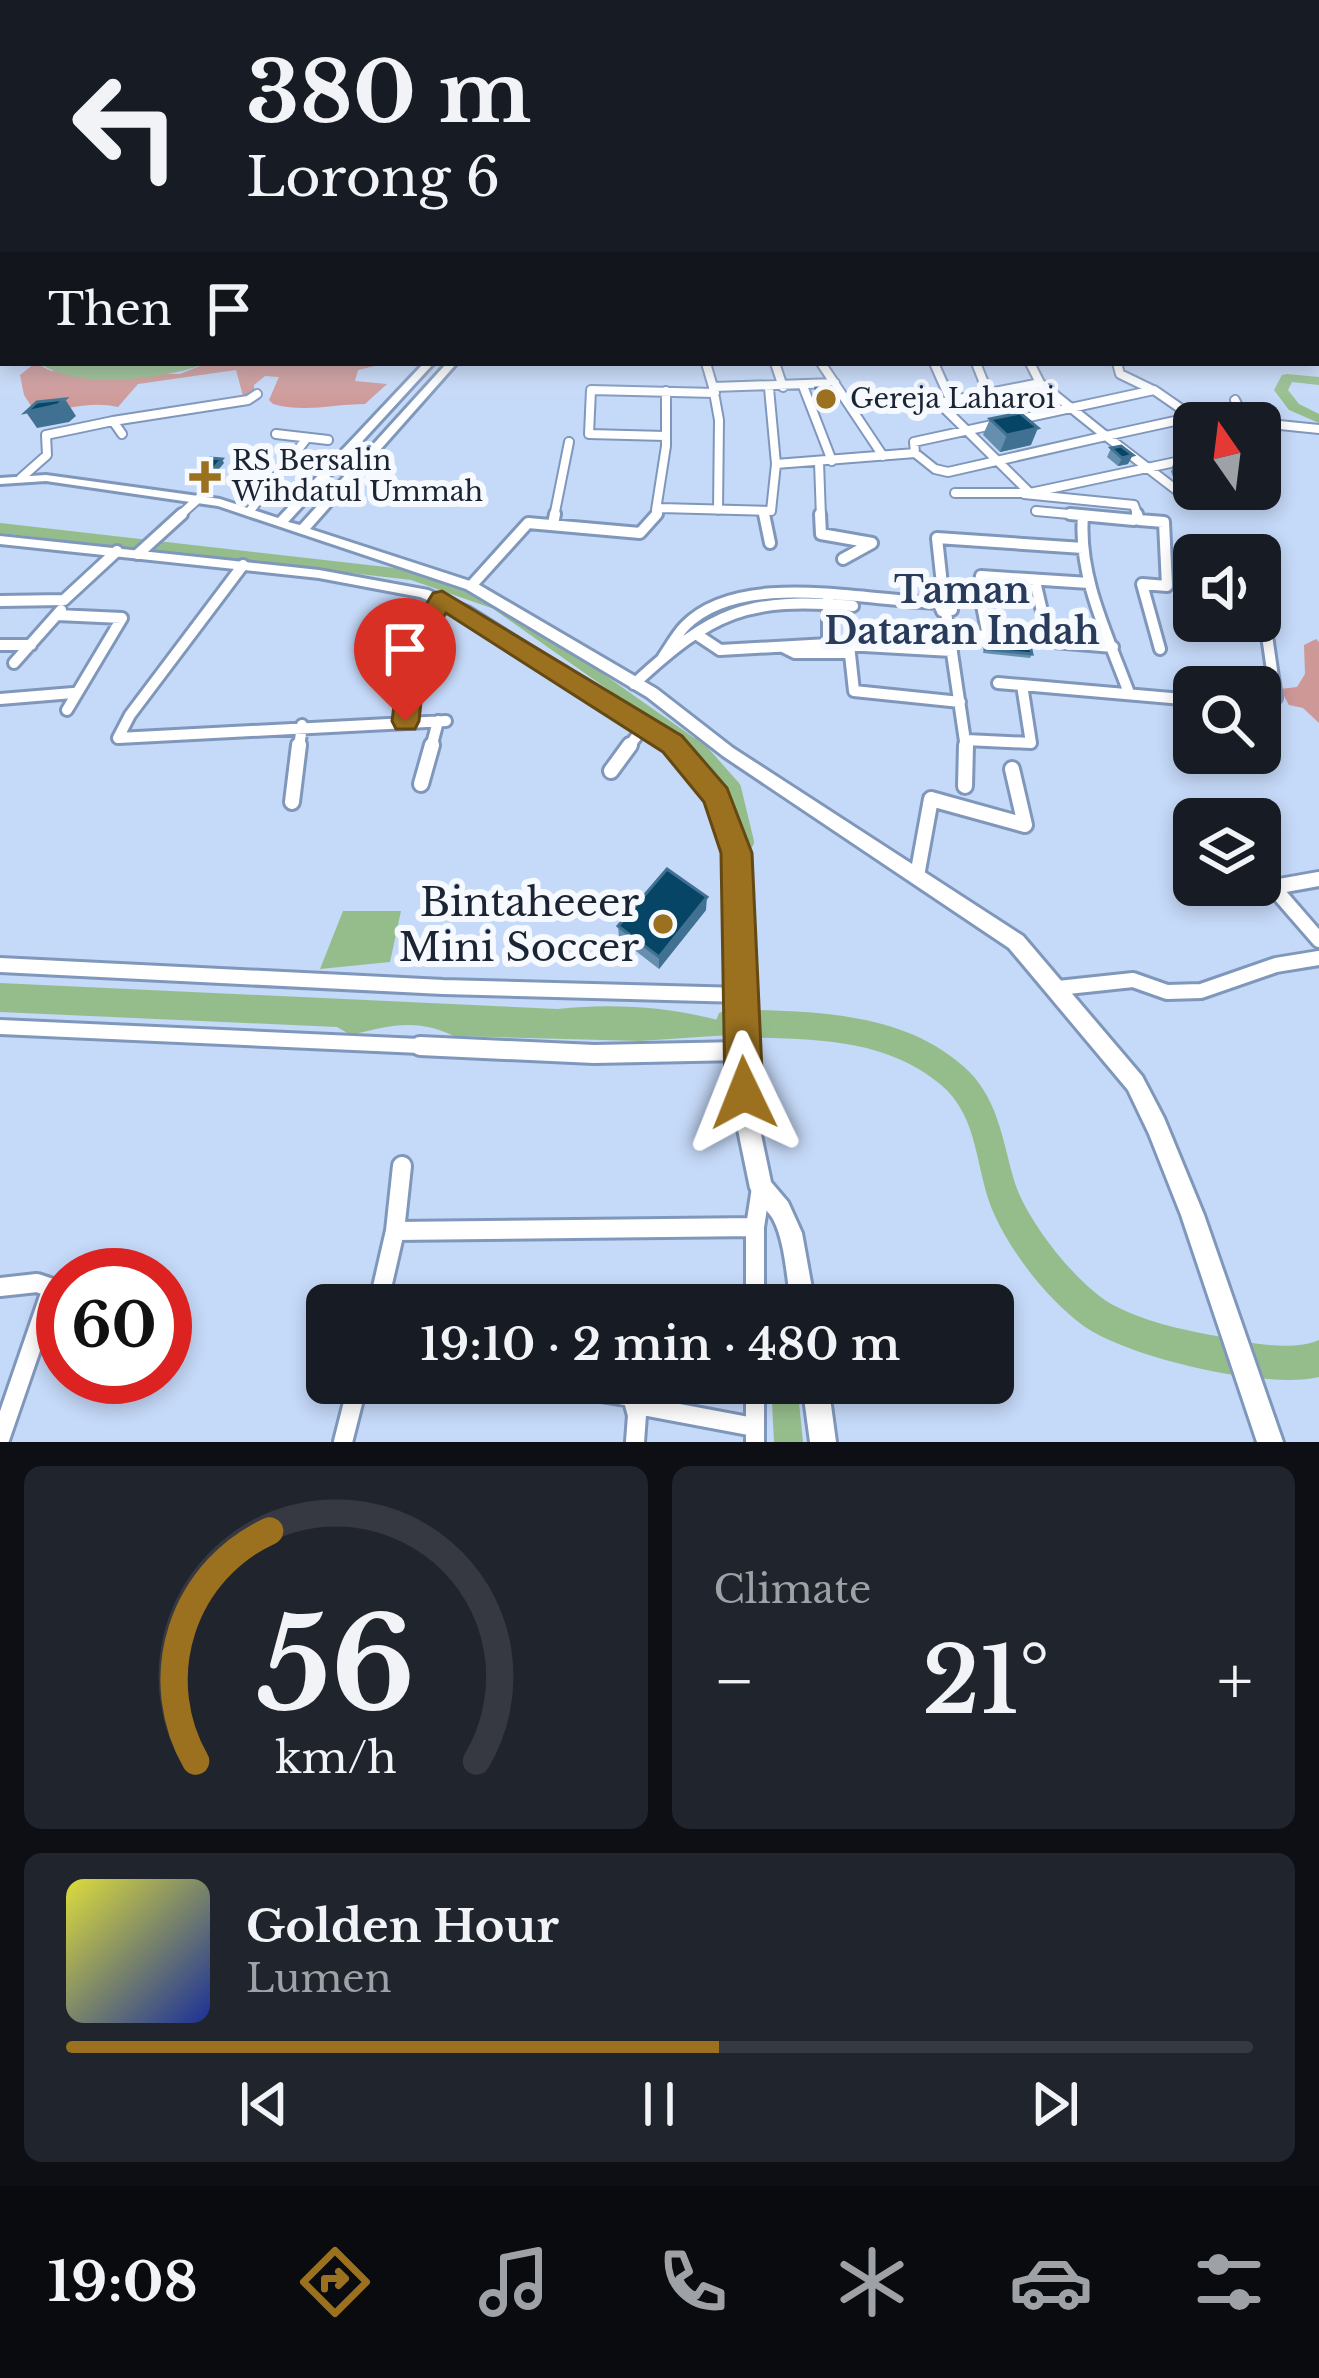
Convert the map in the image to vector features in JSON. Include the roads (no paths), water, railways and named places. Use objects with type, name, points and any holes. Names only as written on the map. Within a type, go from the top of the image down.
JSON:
[{"type":"main road","points":[[282,521],[426,366]]},
{"type":"main road","points":[[304,528],[449,366]]},
{"type":"main road","points":[[0,481],[21,478],[198,499],[282,521],[472,586],[669,705],[728,752],[1016,942],[1135,1082],[1177,1170],[1270,1442]]},
{"type":"main road","points":[[0,539],[374,581],[442,599],[673,744],[703,775],[729,824],[736,853],[741,1051],[748,1126],[761,1188],[780,1210],[790,1234],[799,1284]]},
{"type":"main road","points":[[644,726],[669,705]]},
{"type":"main road","points":[[818,1404],[823,1442]]},
{"type":"street","points":[[707,366],[719,420],[718,509]]},
{"type":"street","points":[[776,366],[783,387]]},
{"type":"street","points":[[823,366],[883,456]]},
{"type":"street","points":[[935,366],[950,399]]},
{"type":"street","points":[[977,366],[988,392]]},
{"type":"street","points":[[1032,366],[1040,383],[1173,487]]},
{"type":"street","points":[[1118,366],[1120,374],[1173,403]]},
{"type":"street","points":[[665,436],[588,433],[592,389],[667,392],[835,383]]},
{"type":"street","points":[[1027,494],[999,460],[939,404],[1040,383]]},
{"type":"street","points":[[803,386],[825,461],[820,534],[872,543],[844,560]]},
{"type":"street","points":[[656,510],[764,512],[774,505],[776,464],[769,388]]},
{"type":"street","points":[[915,453],[912,442],[1154,390]]},
{"type":"street","points":[[472,586],[524,525],[640,533],[650,528],[656,510],[667,392]]},
{"type":"street","points":[[21,478],[47,454],[46,435],[130,415],[248,400],[257,394]]},
{"type":"street","points":[[1014,418],[1049,449]]},
{"type":"street","points":[[113,421],[122,434]]},
{"type":"street","points":[[776,464],[915,453],[945,472],[1173,421]]},
{"type":"street","points":[[1281,425],[1319,429]]},
{"type":"street","points":[[275,434],[328,440]]},
{"type":"street","points":[[248,512],[307,438]]},
{"type":"street","points":[[554,524],[568,442]]},
{"type":"street","points":[[1027,494],[1173,463]]},
{"type":"street","points":[[955,493],[1027,494],[1134,506],[1139,520],[1164,522],[1167,586],[1142,584],[1160,649]]},
{"type":"street","points":[[138,554],[198,499]]},
{"type":"street","points":[[1036,511],[1134,520]]},
{"type":"street","points":[[764,512],[770,543]]},
{"type":"street","points":[[1068,514],[1082,544]]},
{"type":"street","points":[[1083,516],[1089,584],[1129,693]]},
{"type":"street","points":[[965,786],[966,740],[935,539],[1082,544]]},
{"type":"street","points":[[14,663],[118,551]]},
{"type":"street","points":[[243,565],[130,715],[118,738],[442,721],[421,784]]},
{"type":"street","points":[[988,636],[979,578],[1089,584]]},
{"type":"street","points":[[1035,581],[1049,642]]},
{"type":"street","points":[[663,657],[674,634],[709,609],[771,596],[942,607]]},
{"type":"street","points":[[634,684],[663,657],[721,618],[771,596]]},
{"type":"street","points":[[0,601],[55,602],[71,597]]},
{"type":"street","points":[[405,721],[415,644],[442,599]]},
{"type":"street","points":[[828,600],[828,644]]},
{"type":"street","points":[[57,615],[122,618],[67,710]]},
{"type":"street","points":[[950,633],[1112,647]]},
{"type":"street","points":[[697,634],[720,650],[828,644],[849,649]]},
{"type":"street","points":[[0,644],[31,645]]},
{"type":"street","points":[[783,647],[795,653],[952,651]]},
{"type":"street","points":[[849,649],[854,691],[960,702]]},
{"type":"street","points":[[998,683],[1173,698]]},
{"type":"street","points":[[966,740],[1031,743],[1022,686]]},
{"type":"street","points":[[0,699],[73,694]]},
{"type":"street","points":[[292,802],[302,725]]},
{"type":"street","points":[[611,771],[644,726]]},
{"type":"street","points":[[917,876],[932,799],[1025,825],[1012,769]]},
{"type":"street","points":[[1281,886],[1319,879]]},
{"type":"street","points":[[1281,895],[1319,940]]},
{"type":"street","points":[[1058,988],[1133,980],[1167,992],[1201,992],[1276,965],[1319,958]]},
{"type":"street","points":[[0,965],[443,987],[742,995]]},
{"type":"street","points":[[0,1027],[594,1054],[741,1051]]},
{"type":"street","points":[[383,1284],[402,1166]]},
{"type":"street","points":[[755,1284],[755,1226],[761,1188]]},
{"type":"street","points":[[394,1231],[755,1226]]},
{"type":"street","points":[[0,1287],[37,1283],[49,1288],[50,1294],[0,1439]]},
{"type":"street","points":[[343,1442],[353,1404]]},
{"type":"street","points":[[635,1442],[637,1405],[754,1434]]},
{"type":"waterway","points":[[1319,381],[1287,378],[1281,390],[1294,407],[1319,419]]},
{"type":"waterway","points":[[0,528],[412,575],[495,604],[696,746]]},
{"type":"waterway","points":[[696,746],[700,748]]},
{"type":"waterway","points":[[696,746],[734,788],[747,842]]},
{"type":"waterway","points":[[729,1023],[859,1032],[909,1048],[953,1076],[978,1107],[1010,1212],[1063,1283],[1102,1318],[1206,1352],[1287,1362],[1319,1358]]},
{"type":"place","name":"Gereja Laharoi","points":[[826,399]]},
{"type":"place","name":"RS Bersalin Wihdatul Ummah","points":[[205,477]]},
{"type":"place","name":"Bintaheeer Mini Soccer","points":[[663,924]]},
{"type":"district","name":"Taman Dataran Indah","points":[[962,610]]}]
